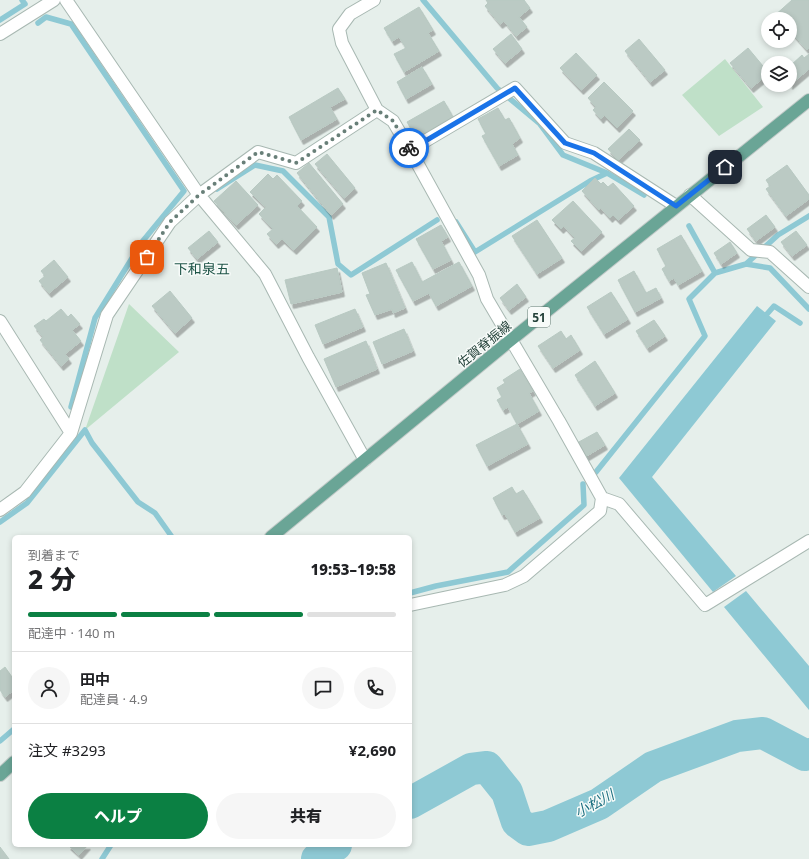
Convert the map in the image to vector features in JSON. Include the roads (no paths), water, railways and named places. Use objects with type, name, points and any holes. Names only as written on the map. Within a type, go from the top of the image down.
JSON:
[{"type":"main road","name":"佐賀脊振線","points":[[273,535],[512,339],[809,100]]},
{"type":"main road","points":[[0,775],[12,764]]},
{"type":"street","points":[[0,34],[54,0]]},
{"type":"street","points":[[66,0],[199,195],[265,274],[308,357],[365,460]]},
{"type":"street","points":[[374,0],[350,14],[339,29],[342,43],[377,110],[393,121],[410,150],[479,275],[487,299],[512,339],[602,498],[600,511],[524,576],[505,585],[412,605]]},
{"type":"street","points":[[410,150],[515,88],[565,143],[594,153],[676,206]]},
{"type":"street","points":[[0,510],[25,492],[71,433],[107,315],[170,222],[199,195],[258,152],[296,163],[377,110]]},
{"type":"street","points":[[690,195],[750,250],[770,252],[809,288]]},
{"type":"street","points":[[0,321],[71,433]]},
{"type":"street","points":[[602,498],[619,504],[705,605],[809,541]]},
{"type":"water","points":[[757,306],[776,321],[652,477],[736,576],[713,592],[619,478]]},
{"type":"water","points":[[746,591],[809,666],[809,710],[724,607]]},
{"type":"waterway","points":[[0,20],[25,4],[22,0]]},
{"type":"waterway","points":[[423,0],[497,88],[540,124],[563,155],[607,173],[644,195]]},
{"type":"waterway","points":[[38,23],[46,17],[71,24],[184,191],[142,242],[95,318],[71,407]]},
{"type":"waterway","points":[[217,189],[255,165],[283,171],[329,217],[338,264],[351,275],[437,220]]},
{"type":"waterway","points":[[456,222],[475,252],[590,181],[607,173]]},
{"type":"waterway","points":[[596,472],[705,336],[689,299],[715,273],[746,264],[778,235],[809,216]]},
{"type":"waterway","points":[[689,226],[715,273]]},
{"type":"waterway","points":[[746,264],[770,268],[809,309]]},
{"type":"waterway","points":[[767,314],[774,306],[800,323]]},
{"type":"waterway","points":[[0,522],[27,503],[85,430],[92,443],[138,502],[155,513],[171,535]]},
{"type":"waterway","points":[[412,592],[436,586],[508,572],[584,505],[583,484]]},
{"type":"waterway","points":[[0,741],[12,731]]},
{"type":"waterway","name":"小松川","points":[[412,802],[471,769],[487,767],[507,792],[517,822],[528,830],[548,826],[599,804],[653,767],[737,736],[763,733],[805,755],[809,754]]},
{"type":"waterway","points":[[102,859],[110,847]]},
{"type":"waterway","name":"小松川","points":[[317,859],[333,847]]},
{"type":"district","name":"下和泉五","points":[[202,268]]}]
